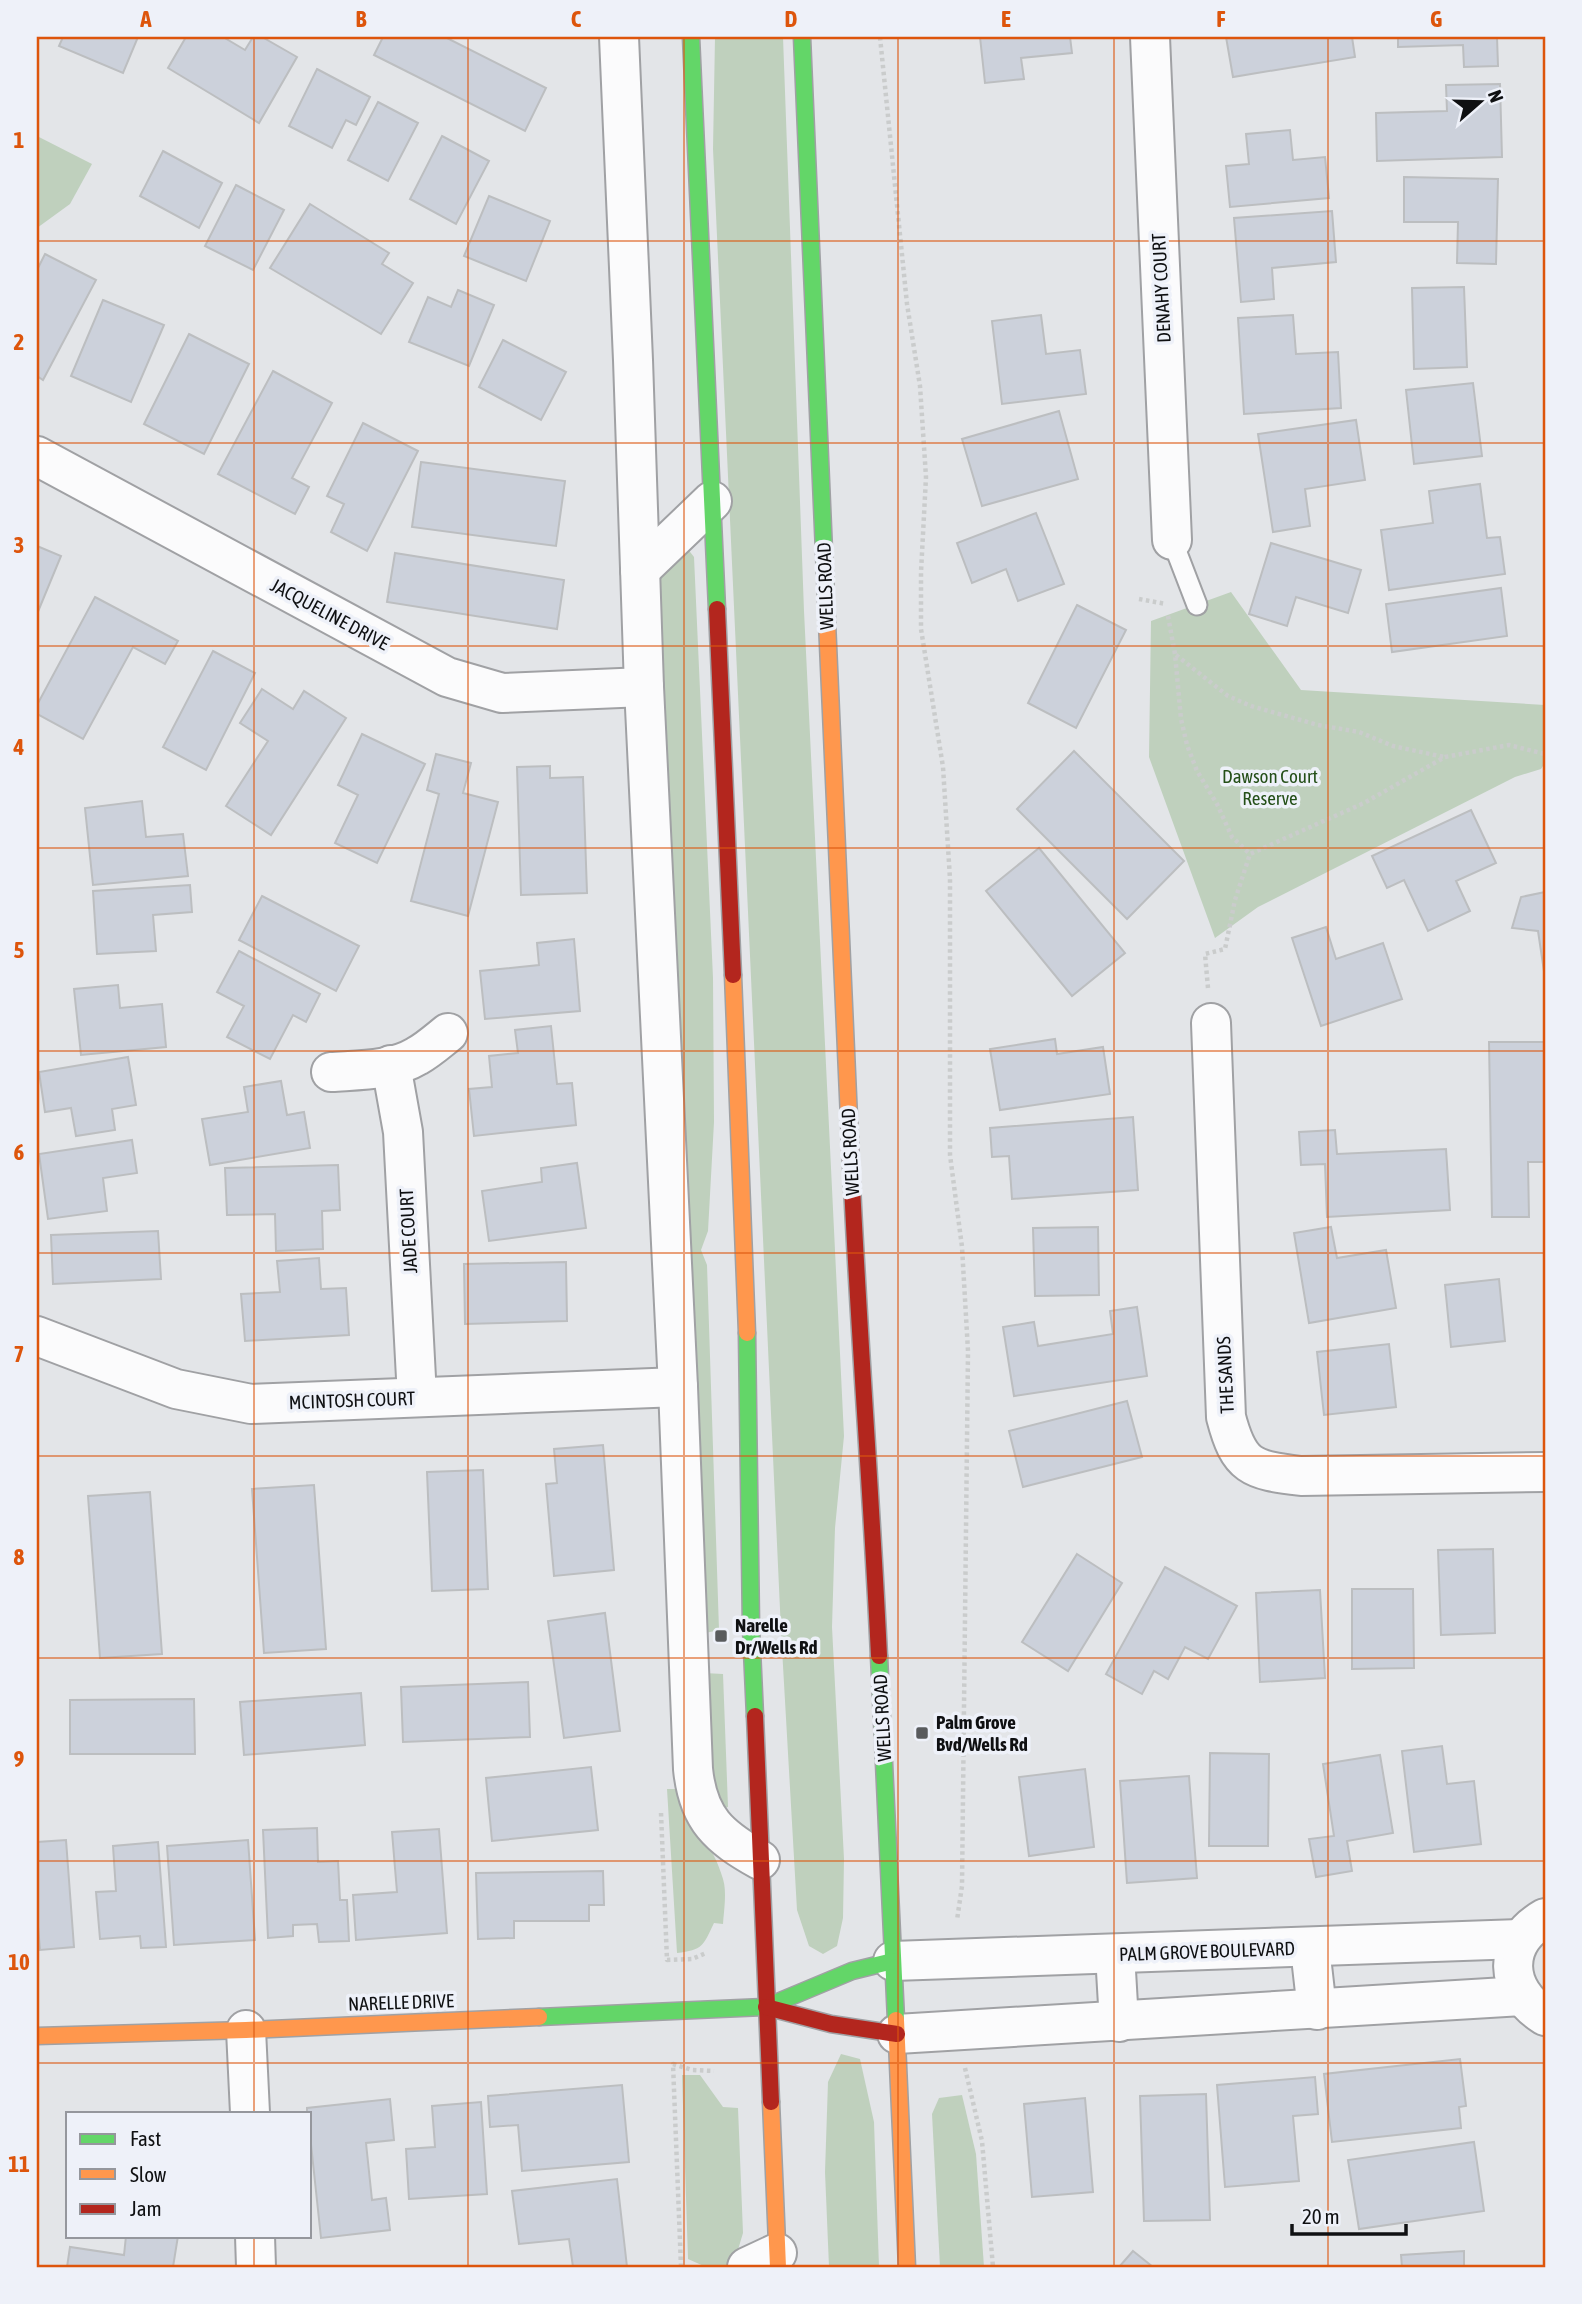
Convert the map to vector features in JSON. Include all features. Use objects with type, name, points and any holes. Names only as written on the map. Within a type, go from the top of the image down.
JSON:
[{"type":"main road","points":[[691,37],[746,1268],[751,1628],[766,2007],[767,2262]]},
{"type":"main road","name":"WELLS ROAD","points":[[802,37],[856,1280],[872,1505],[907,2267]]},
{"type":"main road","name":"NARELLE DRIVE","points":[[766,2007],[852,1971],[893,1961]]},
{"type":"main road","name":"NARELLE DRIVE","points":[[37,2036],[246,2030],[766,2007],[826,2025],[897,2034]]},
{"type":"street","points":[[619,37],[644,687],[695,1790],[703,1812],[729,1842],[760,1860]]},
{"type":"street","name":"DENAHY COURT","points":[[1150,37],[1172,540]]},
{"type":"street","name":"JACQUELINE DRIVE","points":[[37,456],[447,677],[502,693],[644,687]]},
{"type":"street","points":[[640,570],[712,502]]},
{"type":"street","name":"THE SANDS","points":[[1212,1023],[1226,1416],[1233,1443],[1247,1463],[1270,1472],[1301,1476],[1545,1472]]},
{"type":"street","points":[[331,1072],[391,1065],[416,1057],[448,1033]]},
{"type":"street","name":"JADE COURT","points":[[391,1065],[403,1132],[417,1397]]},
{"type":"street","name":"MCINTOSH COURT","points":[[37,1336],[176,1389],[251,1404],[678,1387]]},
{"type":"street","points":[[1533,1929],[1514,1953],[1513,1968],[1515,1983],[1534,2006]]},
{"type":"street","name":"PALM GROVE BOULEVARD","points":[[893,1961],[1310,1948],[1533,1929]]},
{"type":"street","points":[[1310,1948],[1317,2010]]},
{"type":"street","points":[[1115,1954],[1119,2022]]},
{"type":"street","points":[[897,2034],[1317,2010],[1534,2006]]},
{"type":"street","points":[[246,2030],[250,2112]]},
{"type":"street","points":[[255,2238],[256,2267]]},
{"type":"lane","points":[[1172,540],[1197,605]]},
{"type":"path","points":[[880,37],[907,304],[920,386],[926,477],[921,629],[943,767],[950,879],[950,1155],[962,1247],[968,1351],[962,1886],[955,1959]]},
{"type":"path","points":[[1139,599],[1166,604],[1175,654],[1181,719],[1187,745],[1197,771],[1217,804],[1232,837],[1250,854]]},
{"type":"path","points":[[1175,654],[1228,696],[1251,706],[1318,725],[1359,732],[1393,747],[1445,757]]},
{"type":"path","points":[[1212,1023],[1205,954],[1226,949],[1235,900],[1250,854],[1364,803],[1445,757],[1508,746],[1545,754]]},
{"type":"path","points":[[667,1960],[692,1959],[706,1953]]},
{"type":"path","points":[[958,2031],[982,2141],[993,2267]]},
{"type":"path","points":[[681,2267],[673,2064],[692,2070],[714,2071]]},
{"type":"green space","points":[[715,37],[783,37],[804,611],[844,1436],[835,1528],[832,1627],[844,1859],[843,1918],[837,1946],[823,1954],[809,1946],[797,1910],[781,1631],[713,149]]},
{"type":"green space","points":[[37,136],[92,164],[70,204],[37,228]]},
{"type":"green space","points":[[687,548],[694,557],[713,978],[714,1122],[708,1231],[701,1250],[707,1265],[719,1630],[701,1634],[659,575]]},
{"type":"green space","name":"Dawson Court Reserve","points":[[1231,592],[1301,690],[1545,705],[1545,763],[1541,769],[1515,777],[1258,907],[1215,938],[1149,757],[1151,621]]},
{"type":"green space","points":[[704,1673],[723,1674],[728,1807],[721,1809],[713,1789]]},
{"type":"green space","points":[[667,1789],[676,1789],[708,1844],[719,1867],[725,1890],[723,1924],[714,1923],[701,1946],[677,1953]]},
{"type":"green space","points":[[841,2054],[860,2059],[874,2122],[879,2267],[829,2267],[825,2172],[828,2082]]},
{"type":"green space","points":[[682,2075],[700,2075],[723,2107],[738,2108],[743,2233],[737,2253],[725,2267],[706,2267],[688,2259]]},
{"type":"green space","points":[[962,2095],[976,2154],[984,2267],[940,2267],[932,2114],[939,2098]]},
{"type":"building","points":[[63,37],[138,37],[123,73],[59,46]]},
{"type":"building","points":[[186,37],[223,37],[245,50],[253,37],[262,37],[297,57],[259,123],[168,68]]},
{"type":"building","points":[[383,37],[445,37],[546,88],[525,131],[374,55]]},
{"type":"building","points":[[980,37],[1070,37],[1072,53],[1021,58],[1024,79],[985,83]]},
{"type":"building","points":[[1226,37],[1352,37],[1355,57],[1233,77]]},
{"type":"building","points":[[1398,37],[1497,37],[1498,66],[1464,67],[1463,45],[1398,47]]},
{"type":"building","points":[[317,69],[370,97],[356,125],[346,120],[332,148],[289,126]]},
{"type":"building","points":[[1500,84],[1502,157],[1377,161],[1376,113],[1447,111],[1446,85]]},
{"type":"building","points":[[378,102],[418,123],[388,181],[348,160]]},
{"type":"building","points":[[1290,130],[1293,160],[1325,157],[1329,198],[1230,207],[1226,166],[1249,164],[1246,134]]},
{"type":"building","points":[[442,136],[489,161],[456,224],[410,199]]},
{"type":"building","points":[[163,151],[222,183],[199,228],[140,196]]},
{"type":"building","points":[[1404,177],[1498,179],[1496,264],[1457,263],[1458,222],[1404,222]]},
{"type":"building","points":[[236,185],[284,210],[253,270],[205,246]]},
{"type":"building","points":[[489,196],[550,221],[526,281],[464,256]]},
{"type":"building","points":[[310,204],[389,253],[382,264],[413,283],[381,334],[270,268]]},
{"type":"building","points":[[1332,211],[1336,262],[1272,268],[1274,299],[1241,302],[1234,218]]},
{"type":"building","points":[[45,254],[96,280],[43,380],[37,376],[37,270]]},
{"type":"building","points":[[1464,287],[1467,367],[1414,369],[1412,288]]},
{"type":"building","points":[[458,290],[494,305],[469,366],[409,342],[428,297],[451,307]]},
{"type":"building","points":[[103,300],[164,325],[131,402],[71,376]]},
{"type":"building","points":[[1041,315],[1046,354],[1080,350],[1086,394],[1002,404],[992,321]]},
{"type":"building","points":[[1293,315],[1296,354],[1338,352],[1341,408],[1244,414],[1238,318]]},
{"type":"building","points":[[189,334],[249,364],[204,454],[144,424]]},
{"type":"building","points":[[503,340],[566,372],[541,420],[479,387]]},
{"type":"building","points":[[273,371],[332,403],[292,478],[309,487],[295,514],[218,474]]},
{"type":"building","points":[[1473,383],[1482,456],[1414,464],[1406,390]]},
{"type":"building","points":[[1059,411],[1078,479],[982,506],[962,439]]},
{"type":"building","points":[[1356,420],[1365,480],[1305,489],[1310,526],[1273,532],[1258,434]]},
{"type":"building","points":[[363,423],[418,451],[367,551],[331,532],[344,504],[327,496]]},
{"type":"building","points":[[421,462],[565,481],[556,546],[412,527]]},
{"type":"building","points":[[1480,484],[1487,538],[1500,537],[1505,574],[1389,590],[1381,530],[1433,523],[1429,491]]},
{"type":"building","points":[[1036,513],[1064,584],[1018,601],[1006,569],[972,583],[957,543]]},
{"type":"building","points":[[1271,543],[1361,570],[1348,613],[1296,597],[1287,626],[1249,614]]},
{"type":"building","points":[[37,546],[61,556],[37,614]]},
{"type":"building","points":[[395,553],[564,580],[557,629],[387,602]]},
{"type":"building","points":[[1501,588],[1507,636],[1392,652],[1386,604]]},
{"type":"building","points":[[95,597],[178,641],[165,664],[133,647],[83,739],[37,714],[37,705]]},
{"type":"building","points":[[1077,605],[1126,630],[1076,728],[1028,703]]},
{"type":"building","points":[[213,651],[255,673],[206,770],[163,747]]},
{"type":"building","points":[[262,689],[293,709],[304,691],[346,718],[271,835],[226,806],[268,741],[240,723]]},
{"type":"building","points":[[362,734],[425,764],[377,863],[335,843],[358,795],[338,785]]},
{"type":"building","points":[[1074,751],[1184,861],[1127,919],[1017,809]]},
{"type":"building","points":[[436,754],[471,763],[463,793],[498,802],[468,916],[411,901],[439,794],[427,790]]},
{"type":"building","points":[[550,766],[550,778],[583,777],[587,893],[521,895],[517,767]]},
{"type":"building","points":[[142,801],[146,837],[183,834],[188,876],[93,885],[85,808]]},
{"type":"building","points":[[1471,810],[1496,863],[1456,881],[1470,911],[1428,931],[1404,880],[1387,888],[1372,856]]},
{"type":"building","points":[[1039,848],[1125,953],[1072,996],[986,891]]},
{"type":"building","points":[[190,885],[192,912],[153,915],[156,951],[97,954],[93,891]]},
{"type":"building","points":[[1545,892],[1545,978],[1538,931],[1512,928],[1521,897]]},
{"type":"building","points":[[262,896],[359,946],[336,991],[239,940]]},
{"type":"building","points":[[1326,927],[1336,959],[1383,943],[1402,999],[1321,1026],[1292,938]]},
{"type":"building","points":[[574,939],[580,1011],[485,1019],[480,971],[539,965],[537,943]]},
{"type":"building","points":[[239,951],[320,994],[306,1022],[293,1015],[270,1059],[227,1037],[244,1006],[217,992]]},
{"type":"building","points":[[118,985],[120,1008],[162,1004],[166,1047],[81,1055],[74,989]]},
{"type":"building","points":[[551,1026],[557,1084],[572,1083],[576,1125],[474,1136],[469,1089],[492,1087],[489,1056],[518,1053],[515,1030]]},
{"type":"building","points":[[1055,1039],[1057,1054],[1103,1047],[1110,1094],[1000,1110],[990,1049]]},
{"type":"building","points":[[1489,1042],[1545,1042],[1545,1162],[1528,1162],[1529,1217],[1492,1217]]},
{"type":"building","points":[[128,1057],[136,1105],[112,1109],[115,1130],[76,1136],[71,1108],[45,1112],[39,1072]]},
{"type":"building","points":[[281,1081],[287,1115],[304,1112],[310,1148],[210,1165],[202,1119],[248,1112],[244,1087]]},
{"type":"building","points":[[1133,1117],[1138,1190],[1012,1199],[1009,1156],[992,1157],[990,1128]]},
{"type":"building","points":[[1335,1130],[1337,1154],[1446,1149],[1450,1210],[1327,1217],[1325,1164],[1301,1165],[1299,1132]]},
{"type":"building","points":[[132,1140],[137,1173],[103,1178],[107,1211],[48,1219],[39,1154]]},
{"type":"building","points":[[577,1163],[586,1228],[489,1241],[482,1191],[542,1182],[541,1168]]},
{"type":"building","points":[[338,1165],[340,1210],[322,1211],[323,1249],[276,1251],[275,1214],[227,1215],[225,1168]]},
{"type":"building","points":[[1098,1227],[1099,1295],[1035,1296],[1033,1228]]},
{"type":"building","points":[[1331,1227],[1337,1258],[1386,1250],[1396,1308],[1309,1323],[1294,1233]]},
{"type":"building","points":[[158,1231],[161,1279],[53,1284],[51,1235]]},
{"type":"building","points":[[319,1258],[321,1289],[346,1288],[349,1335],[245,1341],[241,1294],[280,1292],[277,1261]]},
{"type":"building","points":[[566,1262],[567,1321],[465,1324],[464,1264]]},
{"type":"building","points":[[1499,1279],[1505,1341],[1451,1347],[1445,1285]]},
{"type":"building","points":[[1137,1307],[1147,1376],[1014,1396],[1003,1327],[1034,1322],[1038,1346],[1113,1334],[1110,1311]]},
{"type":"building","points":[[1389,1344],[1396,1407],[1324,1415],[1317,1352]]},
{"type":"building","points":[[1127,1401],[1142,1457],[1023,1487],[1009,1431]]},
{"type":"building","points":[[603,1445],[614,1570],[554,1576],[546,1484],[557,1483],[554,1449]]},
{"type":"building","points":[[483,1470],[488,1589],[432,1591],[427,1472]]},
{"type":"building","points":[[314,1485],[326,1649],[264,1653],[252,1489]]},
{"type":"building","points":[[150,1492],[162,1654],[100,1658],[88,1496]]},
{"type":"building","points":[[1493,1549],[1495,1633],[1441,1635],[1438,1550]]},
{"type":"building","points":[[1077,1554],[1122,1583],[1068,1671],[1022,1642]]},
{"type":"building","points":[[1165,1567],[1237,1606],[1208,1659],[1185,1647],[1168,1679],[1154,1671],[1142,1694],[1106,1674]]},
{"type":"building","points":[[1352,1589],[1413,1589],[1414,1668],[1352,1669]]},
{"type":"building","points":[[1320,1590],[1325,1678],[1260,1682],[1256,1593]]},
{"type":"building","points":[[605,1613],[620,1731],[564,1738],[548,1621]]},
{"type":"building","points":[[528,1682],[530,1737],[403,1742],[401,1687]]},
{"type":"building","points":[[361,1693],[365,1745],[244,1755],[240,1702]]},
{"type":"building","points":[[194,1699],[195,1754],[70,1754],[70,1700]]},
{"type":"building","points":[[1442,1746],[1447,1784],[1474,1781],[1481,1844],[1414,1852],[1402,1751]]},
{"type":"building","points":[[1210,1753],[1269,1754],[1268,1846],[1209,1846]]},
{"type":"building","points":[[1380,1755],[1393,1833],[1347,1841],[1352,1871],[1316,1877],[1309,1839],[1334,1836],[1323,1764]]},
{"type":"building","points":[[591,1767],[598,1830],[492,1841],[486,1778]]},
{"type":"building","points":[[1085,1769],[1094,1847],[1029,1856],[1019,1777]]},
{"type":"building","points":[[1189,1776],[1197,1878],[1127,1883],[1120,1781]]},
{"type":"building","points":[[317,1828],[318,1862],[338,1861],[340,1900],[347,1900],[349,1941],[319,1942],[317,1924],[293,1925],[293,1936],[268,1938],[263,1830]]},
{"type":"building","points":[[439,1829],[447,1933],[356,1940],[353,1895],[397,1892],[392,1832]]},
{"type":"building","points":[[66,1840],[74,1947],[40,1950],[37,1842]]},
{"type":"building","points":[[248,1840],[255,1940],[174,1945],[167,1846]]},
{"type":"building","points":[[158,1842],[166,1947],[141,1948],[140,1936],[100,1939],[96,1892],[116,1891],[113,1846]]},
{"type":"building","points":[[603,1871],[604,1905],[589,1905],[589,1921],[514,1921],[514,1938],[478,1939],[476,1873]]},
{"type":"building","points":[[1460,2059],[1466,2106],[1459,2107],[1461,2128],[1332,2142],[1324,2074]]},
{"type":"building","points":[[1315,2077],[1318,2114],[1293,2116],[1299,2181],[1225,2187],[1217,2085]]},
{"type":"building","points":[[622,2085],[629,2162],[522,2171],[518,2125],[490,2127],[488,2096]]},
{"type":"building","points":[[1206,2094],[1210,2220],[1144,2221],[1140,2096]]},
{"type":"building","points":[[1085,2098],[1093,2192],[1032,2197],[1024,2104]]},
{"type":"building","points":[[390,2099],[394,2140],[366,2143],[372,2200],[386,2198],[390,2230],[321,2238],[312,2154],[312,2112],[307,2112],[307,2108]]},
{"type":"building","points":[[481,2102],[487,2194],[409,2199],[406,2149],[435,2147],[432,2106]]},
{"type":"building","points":[[1474,2142],[1484,2211],[1359,2229],[1348,2160]]},
{"type":"building","points":[[617,2179],[627,2267],[573,2267],[569,2239],[519,2244],[512,2191]]},
{"type":"building","points":[[126,2238],[178,2238],[173,2267],[67,2267],[70,2247],[124,2255]]},
{"type":"building","points":[[1133,2251],[1153,2267],[1119,2267]]},
{"type":"building","points":[[1464,2251],[1464,2267],[1402,2267],[1401,2255]]},
{"type":"traffic: fast","points":[[691,37],[717,609]]},
{"type":"traffic: fast","points":[[802,37],[827,622]]},
{"type":"traffic: fast","points":[[747,1333],[751,1628],[755,1716]]},
{"type":"traffic: fast","points":[[879,1656],[896,2020]]},
{"type":"traffic: fast","points":[[539,2017],[766,2007],[852,1971],[893,1961]]},
{"type":"traffic: slow","points":[[827,622],[850,1141]]},
{"type":"traffic: slow","points":[[733,975],[747,1333]]},
{"type":"traffic: slow","points":[[37,2036],[539,2017]]},
{"type":"traffic: slow","points":[[896,2020],[907,2267]]},
{"type":"traffic: slow","points":[[771,2102],[778,2267]]},
{"type":"traffic: jam","points":[[717,609],[733,975]]},
{"type":"traffic: jam","points":[[850,1141],[879,1656]]},
{"type":"traffic: jam","points":[[755,1716],[771,2102]]},
{"type":"traffic: jam","points":[[766,2007],[831,2024],[897,2034]]},
{"type":"place","name":"Narelle Dr/Wells Rd","points":[[721,1636]]},
{"type":"place","name":"Palm Grove Bvd/Wells Rd","points":[[922,1733]]}]
